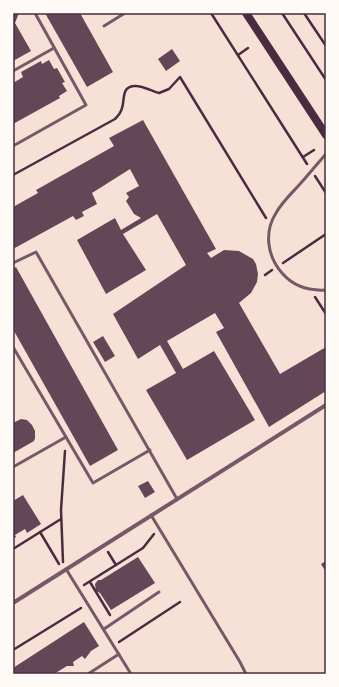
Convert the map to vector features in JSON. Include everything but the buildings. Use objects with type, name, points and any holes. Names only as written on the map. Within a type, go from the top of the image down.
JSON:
[{"type":"main road","points":[[246,13],[326,135]]},
{"type":"street","points":[[13,603],[326,405]]},
{"type":"lane","points":[[13,146],[86,105],[35,13]]},
{"type":"lane","points":[[104,26],[125,13]]},
{"type":"lane","points":[[13,71],[54,48]]},
{"type":"lane","points":[[326,154],[280,208],[271,225],[269,237],[269,248],[272,258],[283,274],[292,282],[310,289],[326,290]]},
{"type":"lane","points":[[13,263],[36,252],[178,499]]},
{"type":"lane","points":[[13,347],[93,483],[150,450]]},
{"type":"lane","points":[[13,467],[66,437]]},
{"type":"lane","points":[[151,515],[246,674]]},
{"type":"lane","points":[[65,570],[79,588],[131,674]]},
{"type":"lane","points":[[104,629],[159,592]]},
{"type":"lane","points":[[88,674],[119,654]]},
{"type":"path","points":[[211,13],[326,193]]},
{"type":"path","points":[[282,13],[326,80]]},
{"type":"path","points":[[304,13],[326,45]]},
{"type":"path","points":[[238,55],[248,48]]},
{"type":"path","points":[[13,175],[115,119],[119,115],[122,108],[123,94],[128,88],[135,86],[159,93],[169,89],[180,77],[271,225]]},
{"type":"path","points":[[303,157],[314,150]]},
{"type":"path","points":[[265,275],[326,234]]},
{"type":"path","points":[[310,289],[326,314]]},
{"type":"path","points":[[65,570],[61,519],[66,437]]},
{"type":"path","points":[[13,549],[61,519]]},
{"type":"path","points":[[79,588],[143,548],[158,527]]},
{"type":"path","points":[[40,532],[65,570]]},
{"type":"path","points":[[104,545],[116,565]]},
{"type":"path","points":[[90,582],[114,622]]},
{"type":"path","points":[[114,646],[180,602]]},
{"type":"path","points":[[13,650],[88,603]]}]
